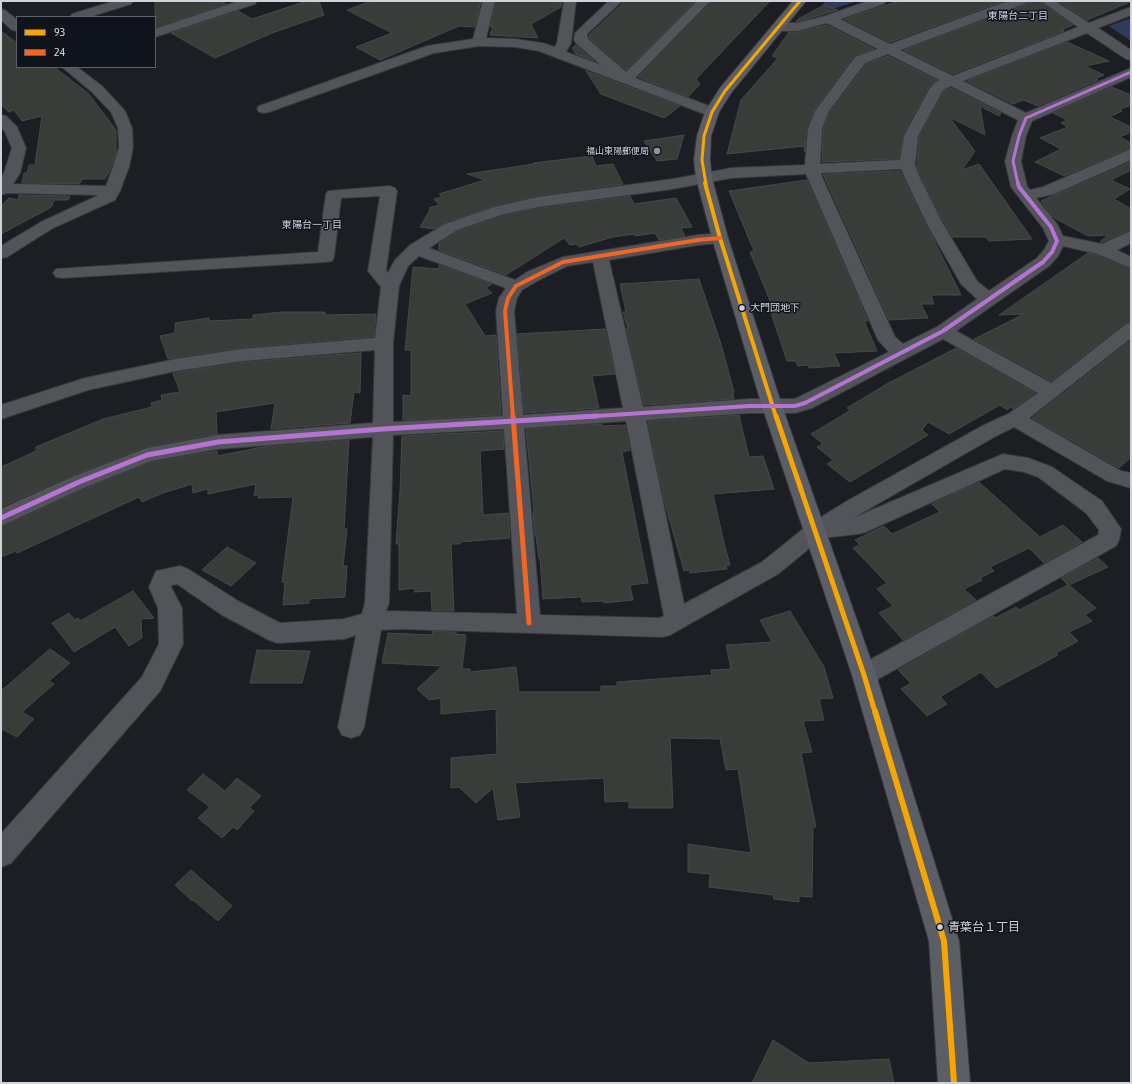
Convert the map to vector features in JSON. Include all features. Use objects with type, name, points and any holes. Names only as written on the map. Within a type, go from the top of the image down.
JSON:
[{"type":"main road","points":[[800,1],[724,91],[712,112],[704,136],[702,160],[704,178],[720,238],[772,406],[864,675],[944,942],[954,1083]]},
{"type":"street","points":[[1,2],[5,1]]},
{"type":"street","points":[[79,16],[128,1]]},
{"type":"street","points":[[156,33],[251,1]]},
{"type":"street","points":[[479,42],[489,1]]},
{"type":"street","points":[[559,53],[564,43],[570,1]]},
{"type":"street","points":[[616,1],[581,33],[581,40],[626,79]]},
{"type":"street","points":[[626,79],[704,1]]},
{"type":"street","points":[[779,27],[797,27],[829,19],[880,1]]},
{"type":"street","points":[[902,353],[887,340],[814,177],[812,159],[815,129],[822,111],[860,60],[891,50],[1020,1]]},
{"type":"street","points":[[1047,1],[1131,56]]},
{"type":"street","points":[[988,299],[970,284],[935,224],[906,164],[911,136],[937,88],[951,81],[1131,11]]},
{"type":"street","points":[[1,13],[16,27]]},
{"type":"street","points":[[829,19],[1026,118]]},
{"type":"street","points":[[264,109],[418,53],[432,49],[479,42],[515,43],[542,47],[712,112]]},
{"type":"street","points":[[386,50],[418,53]]},
{"type":"street","points":[[1,253],[47,225],[109,197],[121,167],[126,147],[125,128],[118,111],[97,89],[70,68]]},
{"type":"street","points":[[1,518],[79,482],[147,455],[218,442],[383,429],[749,406],[795,406],[805,403],[942,332],[1043,262],[1052,252],[1057,241],[1051,227],[1019,187],[1013,161],[1019,136],[1026,118],[1131,72]]},
{"type":"street","points":[[1,119],[12,130],[19,148],[12,173],[2,188]]},
{"type":"street","points":[[1026,196],[1048,191],[1131,154]]},
{"type":"street","points":[[351,727],[366,637],[377,603],[383,429],[384,343],[390,286],[401,264],[416,249],[451,227],[500,210],[538,202],[731,173],[906,164]]},
{"type":"street","points":[[2,188],[112,191]]},
{"type":"street","points":[[62,273],[326,257],[334,194],[389,191],[377,271],[390,286]]},
{"type":"street","points":[[1104,250],[1131,236]]},
{"type":"street","points":[[529,623],[505,311],[508,298],[516,286],[563,262],[698,240],[720,238]]},
{"type":"street","points":[[1057,241],[1070,242],[1104,250],[1131,263]]},
{"type":"street","points":[[416,249],[516,286]]},
{"type":"street","points":[[600,256],[629,394],[635,414],[676,620]]},
{"type":"street","points":[[1,854],[151,684],[170,644],[170,608],[160,587],[164,577],[180,575],[230,608],[278,633],[344,628],[372,621],[529,623],[662,628],[770,568],[816,531],[855,507],[983,435],[1015,419],[1052,392],[1131,328]]},
{"type":"street","points":[[942,332],[1052,392]]},
{"type":"street","points":[[1,412],[85,384],[176,365],[242,355],[384,343]]},
{"type":"street","points":[[1015,419],[1114,476],[1130,481],[1131,480]]},
{"type":"street","points":[[816,531],[858,526],[1003,461],[1028,465],[1045,472],[1094,507],[1110,529],[1108,540],[864,675]]},
{"type":"shaded area","points":[[825,1],[857,1],[818,14]]},
{"type":"shaded area","points":[[1131,18],[1131,41],[1109,26]]},
{"type":"building","points":[[155,1],[221,1],[226,4],[158,27],[156,26]]},
{"type":"building","points":[[307,1],[319,1],[324,15],[272,33],[215,58],[171,33],[238,11],[252,19]]},
{"type":"building","points":[[371,1],[481,1],[475,27],[459,26],[380,60],[356,47],[392,33],[347,10]]},
{"type":"building","points":[[496,1],[562,1],[561,7],[531,24],[538,38],[490,35],[493,27],[490,27]]},
{"type":"building","points":[[625,1],[695,1],[626,70],[589,38],[589,35]]},
{"type":"building","points":[[711,1],[770,1],[696,79],[700,84],[688,97],[638,77]]},
{"type":"building","points":[[899,1],[1004,1],[890,42],[844,19]]},
{"type":"building","points":[[1027,1],[1040,1],[1073,25],[1061,30],[1064,31],[953,74],[904,50],[1025,5]]},
{"type":"building","points":[[1058,1],[1130,1],[1130,2],[1087,20]]},
{"type":"building","points":[[824,5],[838,10],[796,22],[798,19]]},
{"type":"building","points":[[827,25],[874,49],[854,56],[814,110],[807,128],[805,152],[804,146],[727,154],[741,100],[778,58],[772,56],[789,32],[797,32]]},
{"type":"building","points":[[1,31],[16,42],[16,68],[55,68],[88,93],[116,130],[116,153],[111,169],[105,179],[83,179],[79,184],[22,183],[24,173],[27,173],[29,165],[35,165],[42,116],[22,121],[14,110],[9,112],[1,105]]},
{"type":"building","points":[[1067,42],[1109,61],[1085,66],[1104,75],[1095,79],[1098,80],[1038,106],[1023,100],[1013,104],[967,81]]},
{"type":"building","points":[[576,45],[594,61],[576,54],[572,48]]},
{"type":"building","points":[[888,56],[937,80],[929,87],[903,135],[899,159],[822,162],[823,129],[830,112],[866,64]]},
{"type":"building","points":[[586,71],[680,106],[664,118],[601,94]]},
{"type":"building","points":[[1112,87],[1131,95],[1131,105],[1119,110],[1122,111],[1110,117],[1131,127],[1131,132],[1120,137],[1131,143],[1131,148],[1064,176],[1035,162],[1061,149],[1040,138],[1068,127],[1061,123],[1067,120],[1053,113]]},
{"type":"building","points":[[951,88],[1001,113],[999,116],[980,106],[985,135],[949,117],[975,151],[962,170],[979,164],[1032,239],[989,241],[986,237],[952,237],[944,223],[920,175],[917,164],[919,136],[944,91]]},
{"type":"building","points":[[684,135],[677,159],[657,161],[644,141]]},
{"type":"building","points":[[592,156],[596,166],[613,164],[623,184],[538,196],[494,206],[445,223],[434,229],[420,227],[430,210],[429,208],[439,205],[434,199],[442,197],[439,194],[485,180],[467,174],[534,164],[533,163]]},
{"type":"building","points":[[1131,162],[1131,170],[1111,180],[1130,189],[1114,199],[1131,209],[1131,230],[1100,242],[1108,235],[1088,236],[1053,217],[1041,201]]},
{"type":"building","points":[[900,171],[961,295],[931,295],[934,304],[921,304],[928,318],[889,320],[823,174]]},
{"type":"building","points":[[807,180],[868,321],[864,321],[877,351],[834,353],[840,366],[809,368],[808,365],[798,366],[796,361],[787,361],[771,313],[775,313],[750,252],[754,251],[729,191]]},
{"type":"building","points":[[19,195],[70,196],[68,200],[55,200],[51,205],[53,205],[48,209],[1,234],[1,206],[9,198],[18,200]]},
{"type":"building","points":[[630,196],[634,204],[676,198],[692,227],[681,228],[685,236],[659,240],[655,233],[635,236],[634,234],[613,237],[579,247],[577,244],[570,245],[564,238],[506,275],[439,250],[439,243],[458,231],[504,215],[538,208]]},
{"type":"building","points":[[1088,253],[1098,255],[1131,269],[1131,322],[1124,324],[1051,381],[974,339],[1024,314],[999,315]]},
{"type":"building","points":[[439,265],[492,284],[486,288],[492,293],[465,304],[485,336],[496,335],[501,415],[403,420],[403,395],[411,396],[411,350],[405,350],[413,267],[439,269]]},
{"type":"building","points":[[699,279],[721,344],[734,392],[734,399],[644,405],[626,329],[628,329],[623,312],[626,312],[620,284]]},
{"type":"building","points":[[282,312],[325,312],[325,315],[376,314],[374,337],[242,348],[168,359],[160,336],[175,333],[175,323],[209,318],[209,321],[253,319],[253,315]]},
{"type":"building","points":[[605,329],[615,374],[592,376],[599,408],[524,413],[517,334]]},
{"type":"building","points":[[1131,340],[1131,457],[1119,468],[1032,418]]},
{"type":"building","points":[[956,348],[1035,393],[1013,409],[1011,407],[1007,410],[1000,405],[949,434],[928,422],[922,430],[928,435],[850,482],[827,464],[833,460],[817,447],[823,444],[811,434],[851,410],[847,408],[885,385]]},
{"type":"building","points":[[361,353],[360,393],[354,392],[350,423],[271,429],[275,403],[216,412],[217,434],[146,447],[71,476],[1,507],[1,467],[36,451],[36,447],[103,419],[152,407],[151,403],[162,400],[161,395],[180,392],[173,373],[242,362]]},
{"type":"building","points":[[739,415],[749,457],[763,456],[774,489],[713,494],[730,565],[726,566],[727,569],[690,573],[689,570],[684,571],[663,497],[648,421]]},
{"type":"building","points":[[602,424],[602,426],[625,425],[630,450],[622,452],[648,583],[630,585],[633,600],[604,603],[604,601],[582,602],[581,597],[543,599],[540,559],[535,536],[526,429]]},
{"type":"building","points":[[503,431],[504,449],[480,451],[483,515],[508,513],[510,538],[451,544],[454,611],[432,611],[431,591],[414,592],[415,588],[399,590],[399,544],[396,544],[402,436]]},
{"type":"building","points":[[349,440],[344,529],[347,529],[343,566],[347,566],[345,597],[309,599],[309,603],[283,605],[285,582],[282,582],[293,497],[258,498],[258,495],[254,496],[256,484],[208,494],[208,489],[193,493],[192,484],[163,493],[142,502],[139,497],[17,553],[16,551],[1,557],[1,527],[87,488],[151,462],[217,451],[217,456],[262,447]]},
{"type":"building","points":[[979,482],[1040,537],[1063,525],[1082,542],[1044,563],[1029,548],[990,567],[994,571],[980,578],[982,580],[964,589],[976,600],[903,640],[879,613],[893,606],[877,589],[887,583],[853,548],[860,545],[855,540],[884,526],[892,534],[940,512],[932,504]]},
{"type":"building","points":[[227,547],[256,563],[231,586],[202,570]]},
{"type":"building","points":[[1098,558],[1108,567],[1069,585],[1096,608],[1085,615],[1092,621],[1069,632],[1078,641],[1056,653],[1058,655],[996,688],[981,672],[940,697],[947,704],[927,716],[901,689],[911,683],[898,670],[993,616],[995,618],[1016,607],[1019,610],[1068,585],[1061,578]]},
{"type":"building","points":[[133,591],[154,618],[141,619],[142,638],[129,646],[115,627],[74,652],[52,623],[69,613],[75,620],[78,618],[80,621]]},
{"type":"building","points":[[790,611],[824,667],[833,698],[819,699],[824,720],[803,721],[812,752],[801,753],[816,827],[813,827],[812,897],[799,896],[799,902],[774,899],[773,895],[709,887],[710,874],[688,872],[688,844],[751,853],[738,769],[726,770],[720,739],[670,738],[673,808],[629,808],[629,801],[605,802],[604,778],[515,783],[520,817],[498,820],[493,788],[476,803],[459,787],[451,788],[451,758],[497,754],[496,709],[441,714],[441,698],[429,700],[417,689],[442,666],[382,663],[388,633],[433,635],[432,631],[456,632],[456,634],[466,635],[462,669],[470,669],[470,672],[516,667],[519,692],[601,692],[601,686],[617,686],[617,682],[712,675],[711,670],[731,669],[726,645],[772,642],[760,620]]},
{"type":"building","points":[[50,649],[70,663],[49,681],[54,684],[22,712],[34,719],[17,737],[2,729],[1,730],[1,691]]},
{"type":"building","points":[[257,650],[310,651],[302,683],[250,683]]},
{"type":"building","points":[[203,774],[225,791],[237,778],[261,796],[249,808],[254,811],[237,830],[233,827],[222,838],[198,818],[210,807],[187,790]]},
{"type":"building","points":[[191,870],[232,906],[218,921],[193,900],[192,901],[175,885]]},
{"type":"building","points":[[773,1040],[809,1063],[889,1059],[894,1083],[752,1083]]},
{"type":"transit line","name":"93","points":[[800,1],[725,91],[712,112],[704,136],[702,160],[704,178],[720,238],[772,406],[864,675],[944,941],[954,1083]]},
{"type":"transit line","points":[[1,518],[79,482],[147,455],[218,442],[383,429],[749,406],[795,406],[805,403],[943,331],[1043,262],[1052,252],[1057,241],[1051,227],[1019,187],[1013,161],[1019,136],[1026,118],[1131,72]]},
{"type":"transit line","name":"24","points":[[529,623],[505,311],[508,298],[516,286],[563,262],[698,240],[720,238]]},
{"type":"place","name":"福山東陽郵便局","points":[[657,151]]},
{"type":"place","name":"大門団地下","points":[[742,308]]},
{"type":"place","name":"青葉台１丁目","points":[[940,927]]},
{"type":"district","name":"東陽台二丁目","points":[[1018,16]]},
{"type":"district","name":"東陽台一丁目","points":[[312,225]]}]
